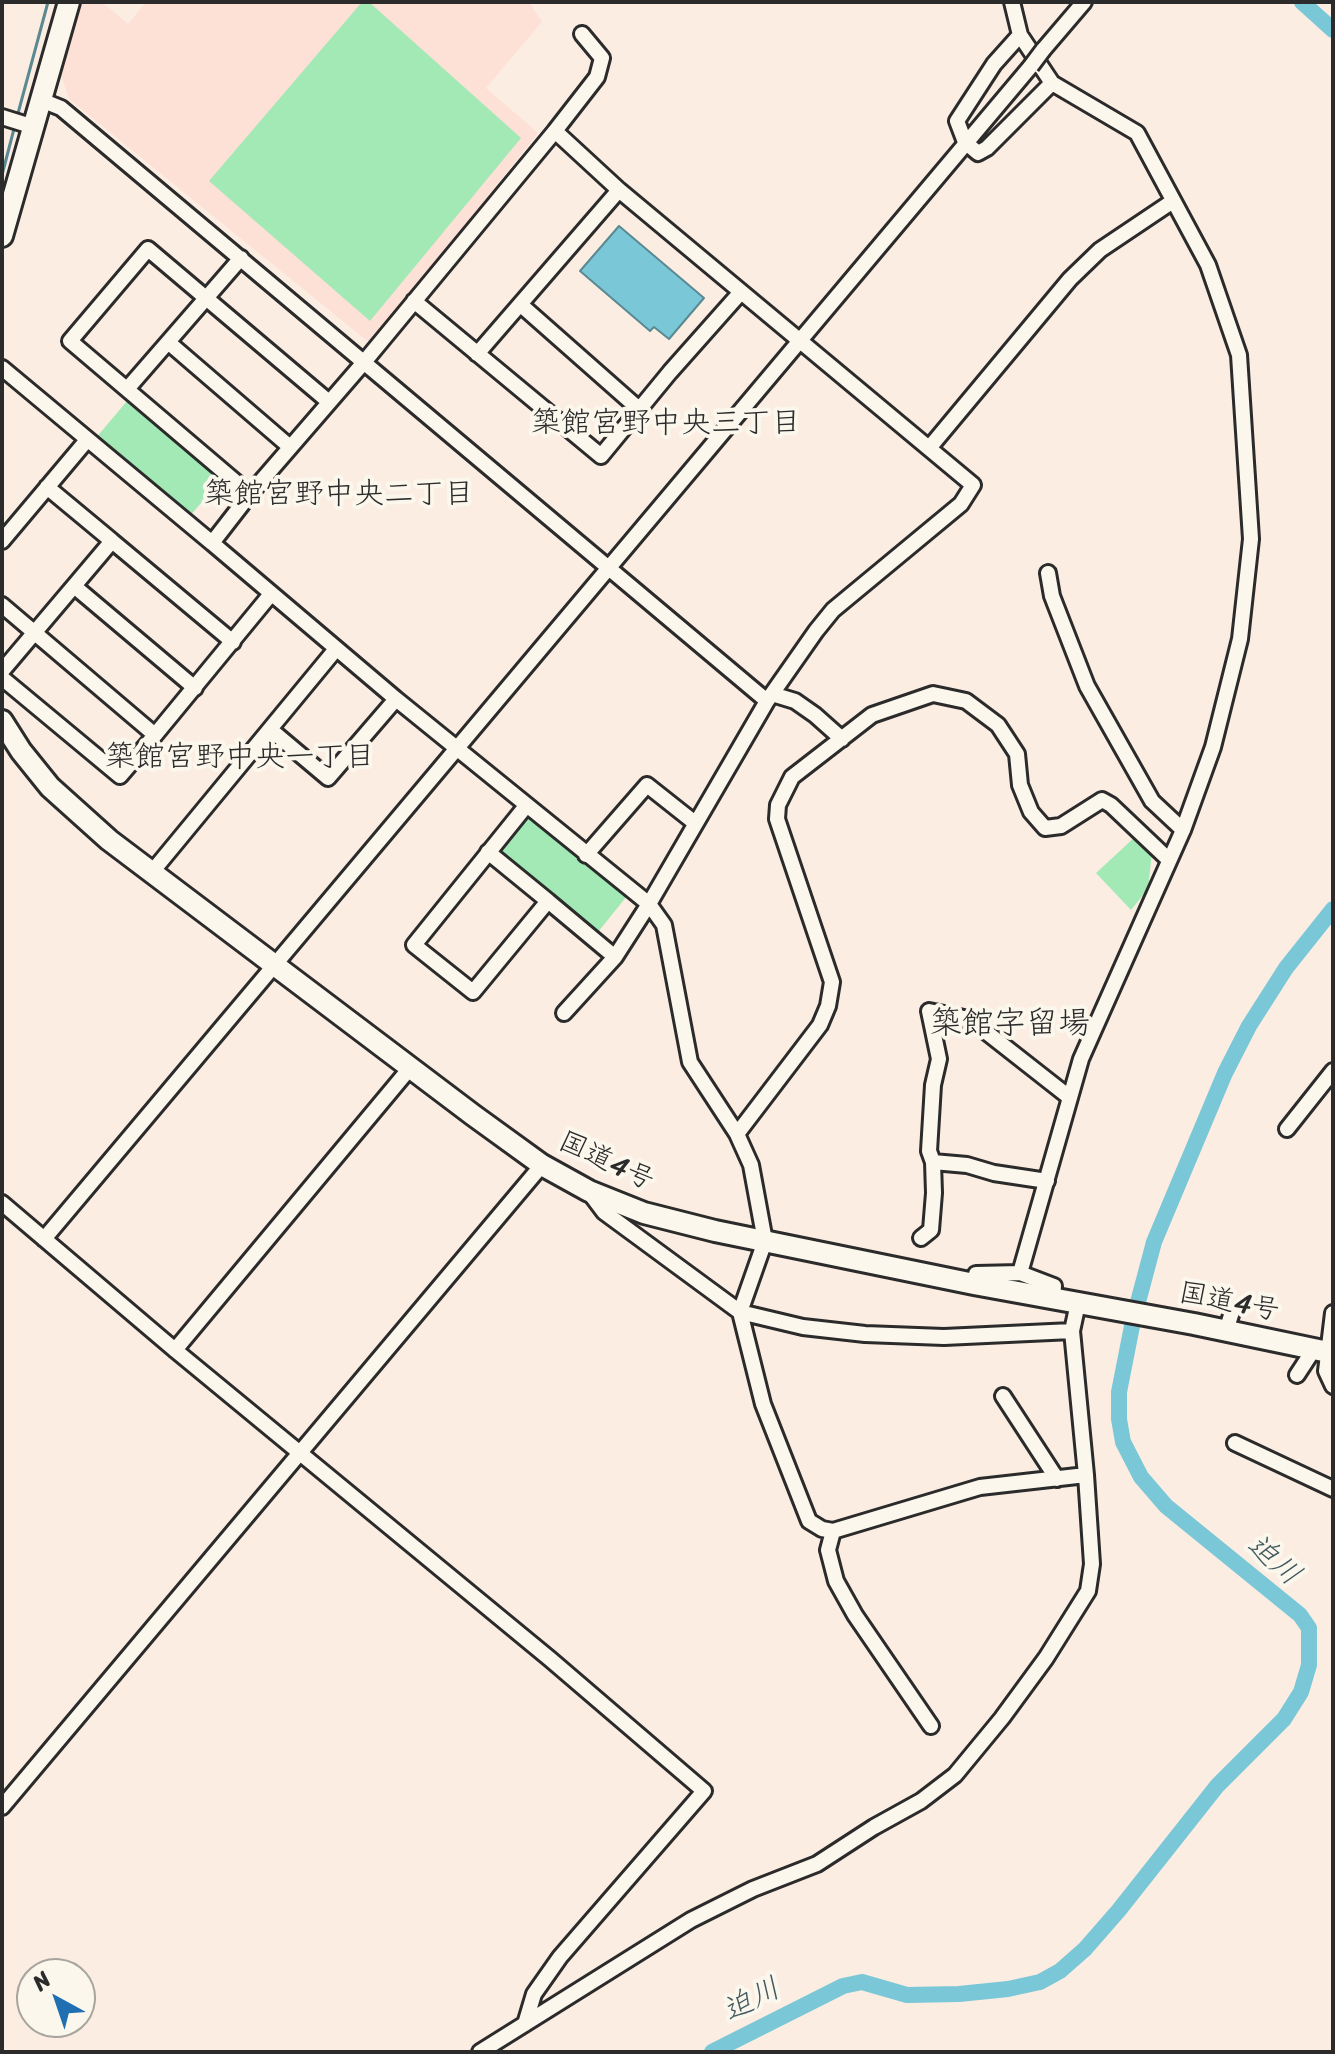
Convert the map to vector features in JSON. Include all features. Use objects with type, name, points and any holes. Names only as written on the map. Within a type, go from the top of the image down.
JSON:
[{"type":"highway","points":[[2,236],[16,121],[41,100],[69,2]]},
{"type":"highway","name":"国道4号","points":[[2,721],[50,787],[77,813],[410,1068],[542,1165],[589,1191],[644,1213],[765,1241],[974,1284],[1194,1324],[1229,1321],[1324,1351]]},
{"type":"street","points":[[1012,2],[1020,35],[1052,83],[1137,133],[1208,265],[1239,355],[1251,539],[1240,639],[1213,747],[1183,830],[1081,1059],[1020,1273]]},
{"type":"street","points":[[44,1239],[1084,2]]},
{"type":"street","points":[[212,543],[597,77],[602,58],[582,34]]},
{"type":"street","points":[[1020,35],[994,64],[957,121],[965,142],[973,151],[982,152],[1052,83]]},
{"type":"street","points":[[41,100],[61,108],[609,568],[770,697],[795,701],[842,739]]},
{"type":"street","points":[[555,131],[619,190],[973,485],[961,504],[833,610],[770,697],[615,957],[564,1013]]},
{"type":"street","points":[[477,354],[619,190]]},
{"type":"street","points":[[930,447],[1070,279],[1100,250],[1173,201]]},
{"type":"street","points":[[250,494],[70,341],[148,249],[329,402]]},
{"type":"street","points":[[128,388],[241,258]]},
{"type":"street","points":[[414,301],[601,456],[741,292]]},
{"type":"street","points":[[521,305],[640,410]]},
{"type":"street","points":[[168,342],[290,447]]},
{"type":"street","points":[[2,368],[396,699],[649,904],[664,925],[690,1062],[737,1134],[751,1165],[765,1241],[740,1312],[763,1404],[809,1521],[833,1531],[980,1487],[1086,1475]]},
{"type":"street","points":[[2,541],[87,440]]},
{"type":"street","points":[[47,487],[233,642]]},
{"type":"street","points":[[2,671],[112,541]]},
{"type":"street","points":[[1048,573],[1052,596],[1087,686],[1152,801],[1183,830]]},
{"type":"street","points":[[74,586],[195,688]]},
{"type":"street","points":[[2,678],[120,776],[271,594]]},
{"type":"street","points":[[2,605],[155,735]]},
{"type":"street","points":[[152,872],[336,649]]},
{"type":"street","points":[[737,1134],[805,1046],[828,1006],[832,982],[777,819],[783,791],[792,777],[872,715],[933,694],[966,701],[998,725],[1017,754],[1020,785],[1031,812],[1045,828],[1061,826],[1102,800],[1169,860]]},
{"type":"street","points":[[271,730],[328,778],[396,699]]},
{"type":"street","points":[[586,855],[647,785],[695,823]]},
{"type":"street","points":[[526,806],[414,945],[473,992],[548,901]]},
{"type":"street","points":[[488,852],[615,957]]},
{"type":"street","points":[[921,1238],[931,1230],[933,1162],[929,1151],[933,1085],[939,1059],[929,1011],[964,1018],[976,1024],[1069,1097]]},
{"type":"street","points":[[175,1350],[410,1068]]},
{"type":"street","points":[[1287,1129],[1333,1071]]},
{"type":"street","points":[[933,1162],[967,1165],[994,1173],[1047,1181]]},
{"type":"street","points":[[2,1807],[542,1165]]},
{"type":"street","points":[[589,1191],[604,1212],[740,1312],[803,1327],[865,1334],[944,1337],[1072,1331]]},
{"type":"street","points":[[2,1203],[704,1791],[560,1957],[534,1994],[525,2024]]},
{"type":"street","points":[[974,1284],[976,1274],[1020,1273],[1054,1286],[1053,1298]]},
{"type":"street","points":[[480,2052],[691,1920],[753,1889],[817,1864],[921,1801],[955,1775],[1046,1658],[1088,1591],[1092,1564],[1072,1331],[1082,1304]]},
{"type":"street","points":[[1333,1313],[1324,1351],[1326,1377],[1333,1386]]},
{"type":"street","points":[[1297,1375],[1324,1351]]},
{"type":"street","points":[[1003,1396],[1057,1479]]},
{"type":"street","points":[[1235,1443],[1333,1489]]},
{"type":"street","points":[[833,1531],[828,1550],[836,1581],[855,1615],[931,1726]]},
{"type":"shaded area","points":[[80,2],[102,2],[128,24],[146,2],[529,2],[542,22],[486,88],[538,133],[371,344],[69,99],[61,75]]},
{"type":"green space","points":[[362,2],[369,2],[521,138],[370,321],[209,181]]},
{"type":"green space","points":[[127,401],[221,480],[189,517],[95,439]]},
{"type":"green space","points":[[529,815],[627,896],[598,932],[499,850]]},
{"type":"green space","points":[[1136,836],[1152,852],[1148,889],[1131,910],[1096,873]]},
{"type":"water","points":[[619,226],[704,298],[669,339],[654,327],[650,331],[580,271]]},
{"type":"waterway","points":[[17,117],[48,2]]},
{"type":"waterway","name":"迫川","points":[[1302,2],[1333,30]]},
{"type":"waterway","points":[[2,175],[15,125]]},
{"type":"waterway","name":"迫川","points":[[712,2052],[843,1986],[862,1982],[907,1995],[959,1994],[1040,1982],[1060,1971],[1085,1949],[1119,1910],[1217,1786],[1284,1719],[1301,1692],[1309,1665],[1309,1628],[1300,1615],[1166,1506],[1141,1477],[1123,1442],[1119,1392],[1133,1321],[1154,1242],[1225,1073],[1249,1026],[1286,968],[1333,909]]},
{"type":"district","name":"築館宮野中央三丁目","points":[[666,424]]},
{"type":"district","name":"築館宮野中央二丁目","points":[[339,495]]},
{"type":"district","name":"築館宮野中央一丁目","points":[[240,758]]},
{"type":"district","name":"築館字留場","points":[[1010,1025]]}]
